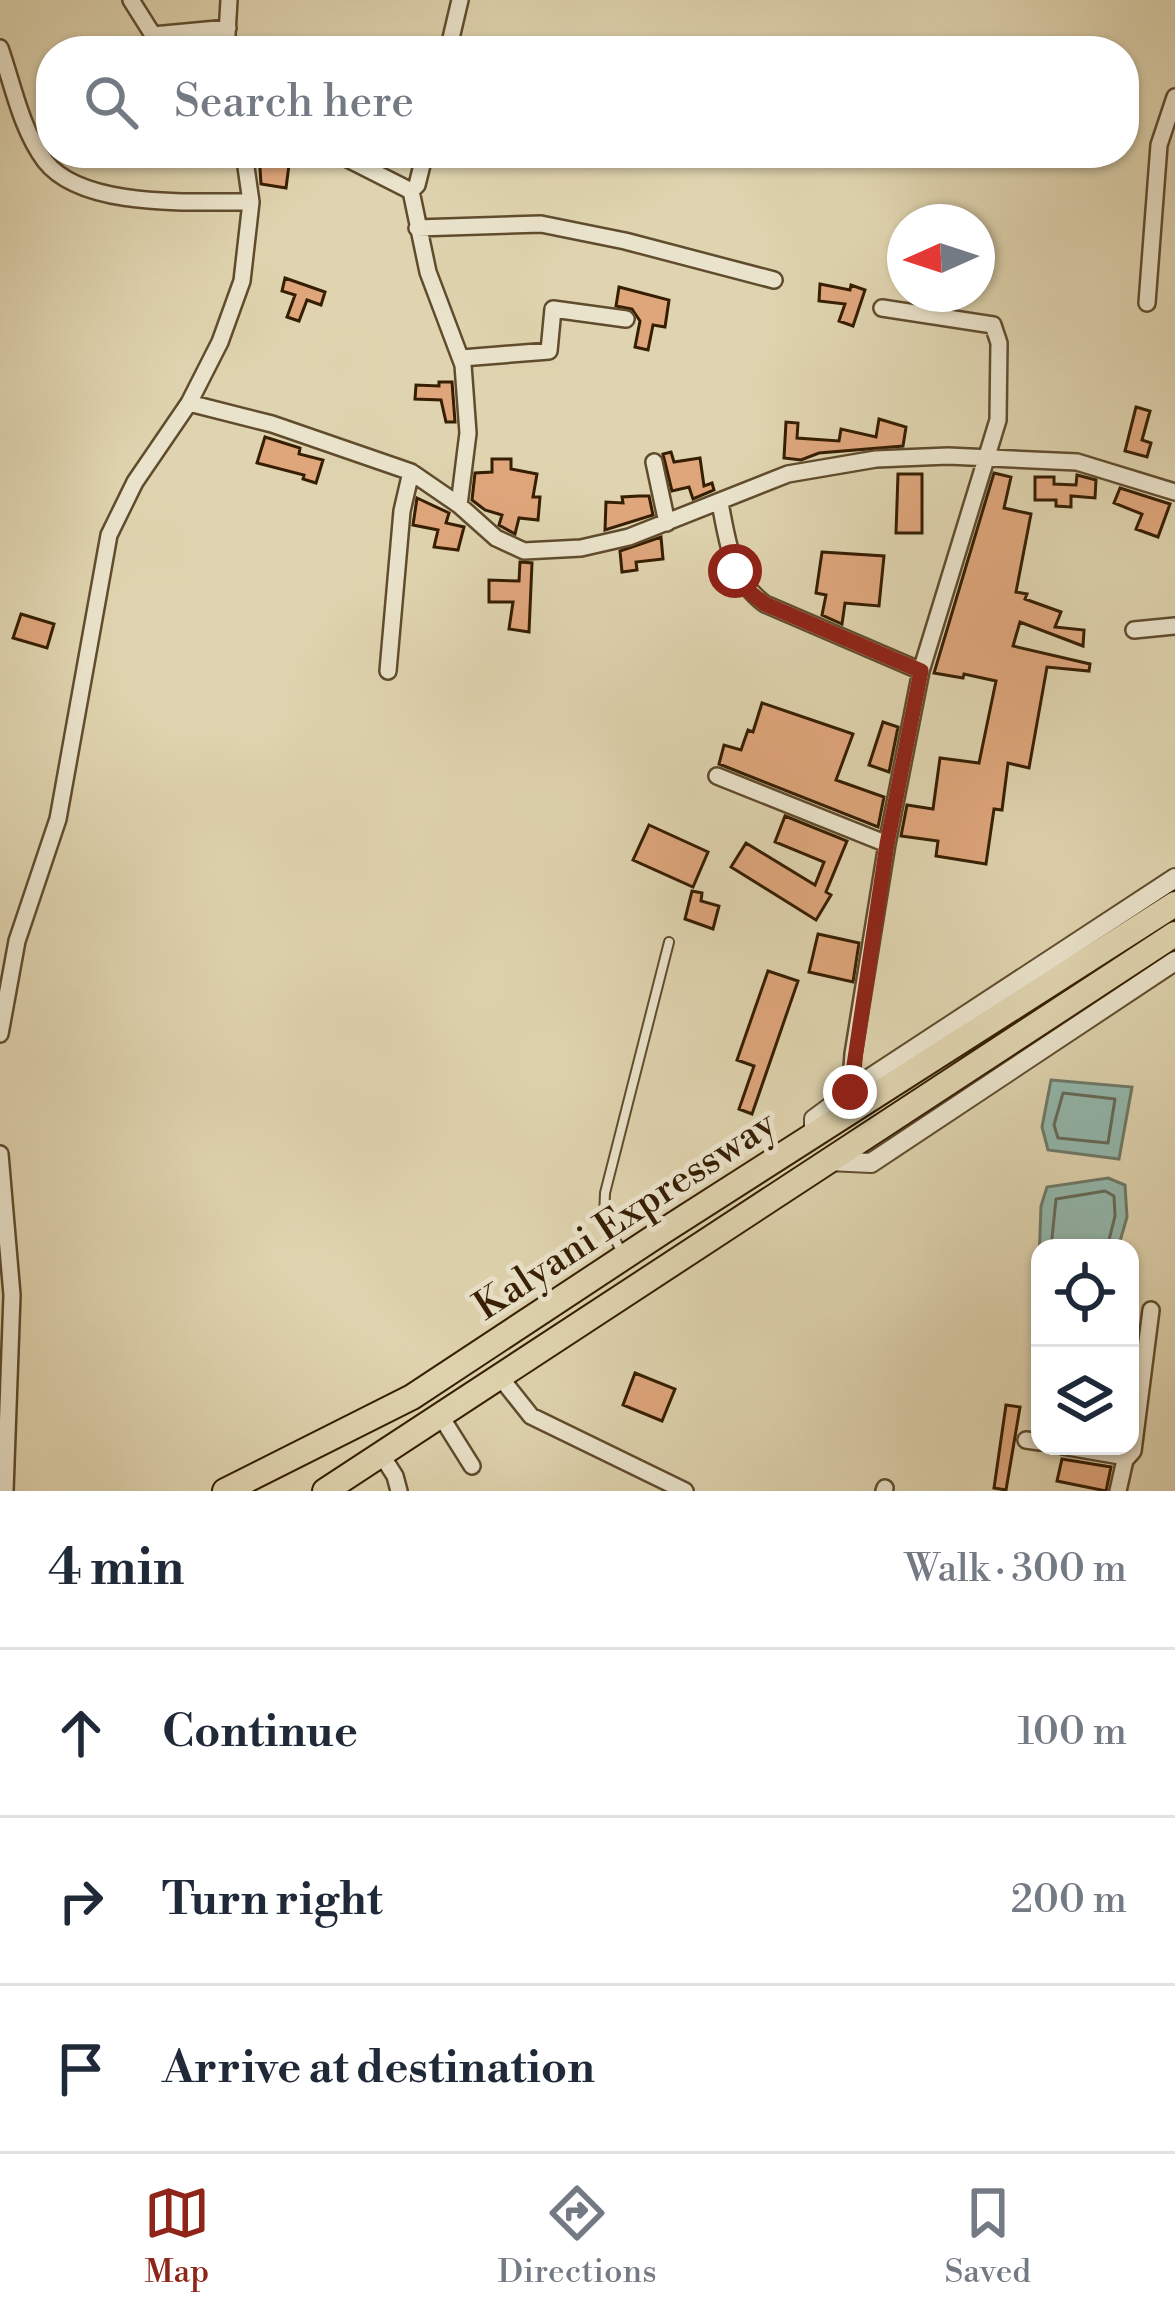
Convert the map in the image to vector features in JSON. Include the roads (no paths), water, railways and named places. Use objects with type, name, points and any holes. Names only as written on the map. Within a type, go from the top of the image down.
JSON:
[{"type":"highway","name":"Kalyani Expressway","points":[[225,1491],[412,1397],[1175,904]]},
{"type":"highway","name":"Kalyani Expressway","points":[[325,1491],[1175,934]]},
{"type":"street","points":[[131,0],[153,34],[228,28]]},
{"type":"street","points":[[227,36],[229,0]]},
{"type":"street","points":[[452,36],[460,0]]},
{"type":"street","points":[[0,48],[36,142]]},
{"type":"street","points":[[1147,303],[1159,145],[1175,97]]},
{"type":"street","points":[[53,168],[124,198],[251,202]]},
{"type":"street","points":[[0,1034],[17,941],[58,818],[105,547],[124,499],[189,403],[234,308],[246,260],[251,202],[246,168]]},
{"type":"street","points":[[366,168],[411,191]]},
{"type":"street","points":[[411,191],[421,168]]},
{"type":"street","points":[[411,191],[434,292],[461,358],[468,433],[459,505]]},
{"type":"street","points":[[417,228],[542,224],[773,280]]},
{"type":"street","points":[[850,1092],[887,844],[921,671],[1000,405],[999,343],[993,325],[882,308]]},
{"type":"street","points":[[461,358],[549,351],[553,309],[626,319]]},
{"type":"street","points":[[189,403],[272,424],[411,472],[511,547],[540,553],[581,548],[667,523],[788,474],[892,458],[1086,463],[1175,492]]},
{"type":"street","points":[[654,462],[667,523]]},
{"type":"street","points":[[388,670],[402,511],[411,472]]},
{"type":"street","points":[[720,503],[735,571],[751,593],[765,604],[921,671]]},
{"type":"street","points":[[1134,630],[1175,626]]},
{"type":"street","points":[[717,776],[887,844]]},
{"type":"street","points":[[814,1133],[814,1119],[850,1092],[1175,878]]},
{"type":"street","points":[[828,1161],[871,1163],[1175,962]]},
{"type":"street","points":[[0,1154],[12,1311],[5,1491]]},
{"type":"street","points":[[1118,1491],[1126,1457],[1133,1452],[1151,1310]]},
{"type":"street","points":[[500,1376],[531,1415],[685,1491]]},
{"type":"street","points":[[440,1415],[472,1466]]},
{"type":"street","points":[[381,1454],[399,1491]]},
{"type":"street","points":[[1114,1455],[1126,1457]]},
{"type":"lane","points":[[624,1256],[604,1217],[605,1193],[669,942]]},
{"type":"water","points":[[1051,1080],[1132,1087],[1119,1159],[1048,1150],[1042,1127]]},
{"type":"water","points":[[1108,1178],[1125,1185],[1127,1217],[1121,1239],[1040,1239],[1047,1187]]}]
